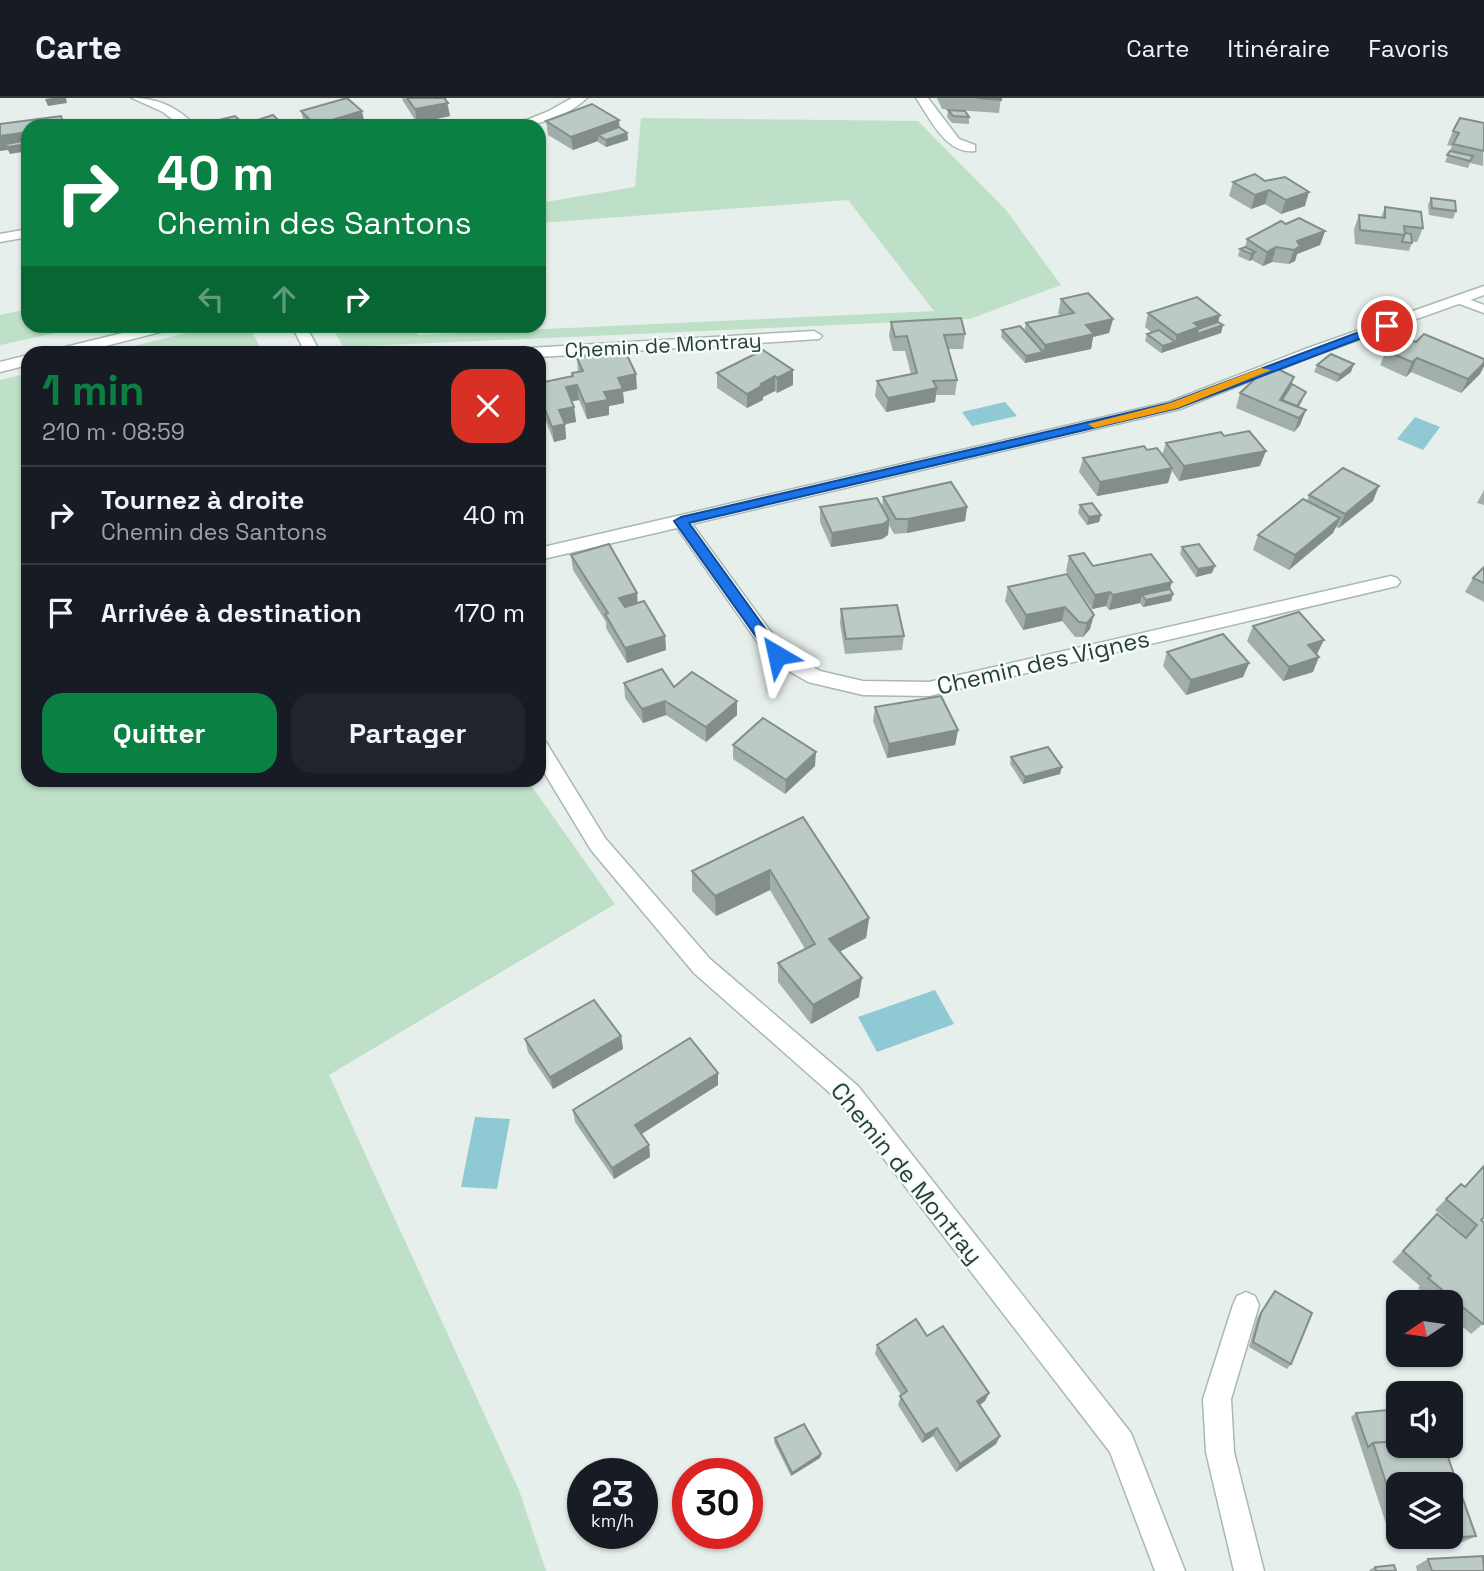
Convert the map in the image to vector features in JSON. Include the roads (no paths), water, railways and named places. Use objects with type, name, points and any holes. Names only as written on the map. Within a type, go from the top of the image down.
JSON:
[{"type":"street","points":[[138,98],[167,109],[181,119]]},
{"type":"street","points":[[538,119],[581,98]]},
{"type":"street","points":[[922,98],[954,142],[970,148]]},
{"type":"street","points":[[0,238],[21,234]]},
{"type":"street","points":[[546,552],[1174,405],[1312,351],[1484,290]]},
{"type":"street","points":[[86,346],[139,333]]},
{"type":"street","name":"Chemin de Montray","points":[[546,352],[814,336]]},
{"type":"street","points":[[0,367],[21,362]]},
{"type":"street","name":"Chemin des Vignes","points":[[681,521],[777,655],[815,677],[863,688],[929,689],[1391,582]]},
{"type":"street","name":"Chemin de Montray","points":[[546,759],[598,844],[702,966],[849,1094],[1121,1443],[1170,1571]]},
{"type":"street","points":[[1246,1305],[1217,1399],[1220,1452],[1249,1571]]},
{"type":"lane","points":[[1461,300],[1484,309]]},
{"type":"water","points":[[1005,402],[1017,416],[972,426],[962,412]]},
{"type":"water","points":[[1415,417],[1440,427],[1423,450],[1397,439]]},
{"type":"water","points":[[935,990],[954,1024],[877,1052],[858,1017]]},
{"type":"water","points":[[475,1117],[510,1119],[497,1189],[461,1187]]}]
